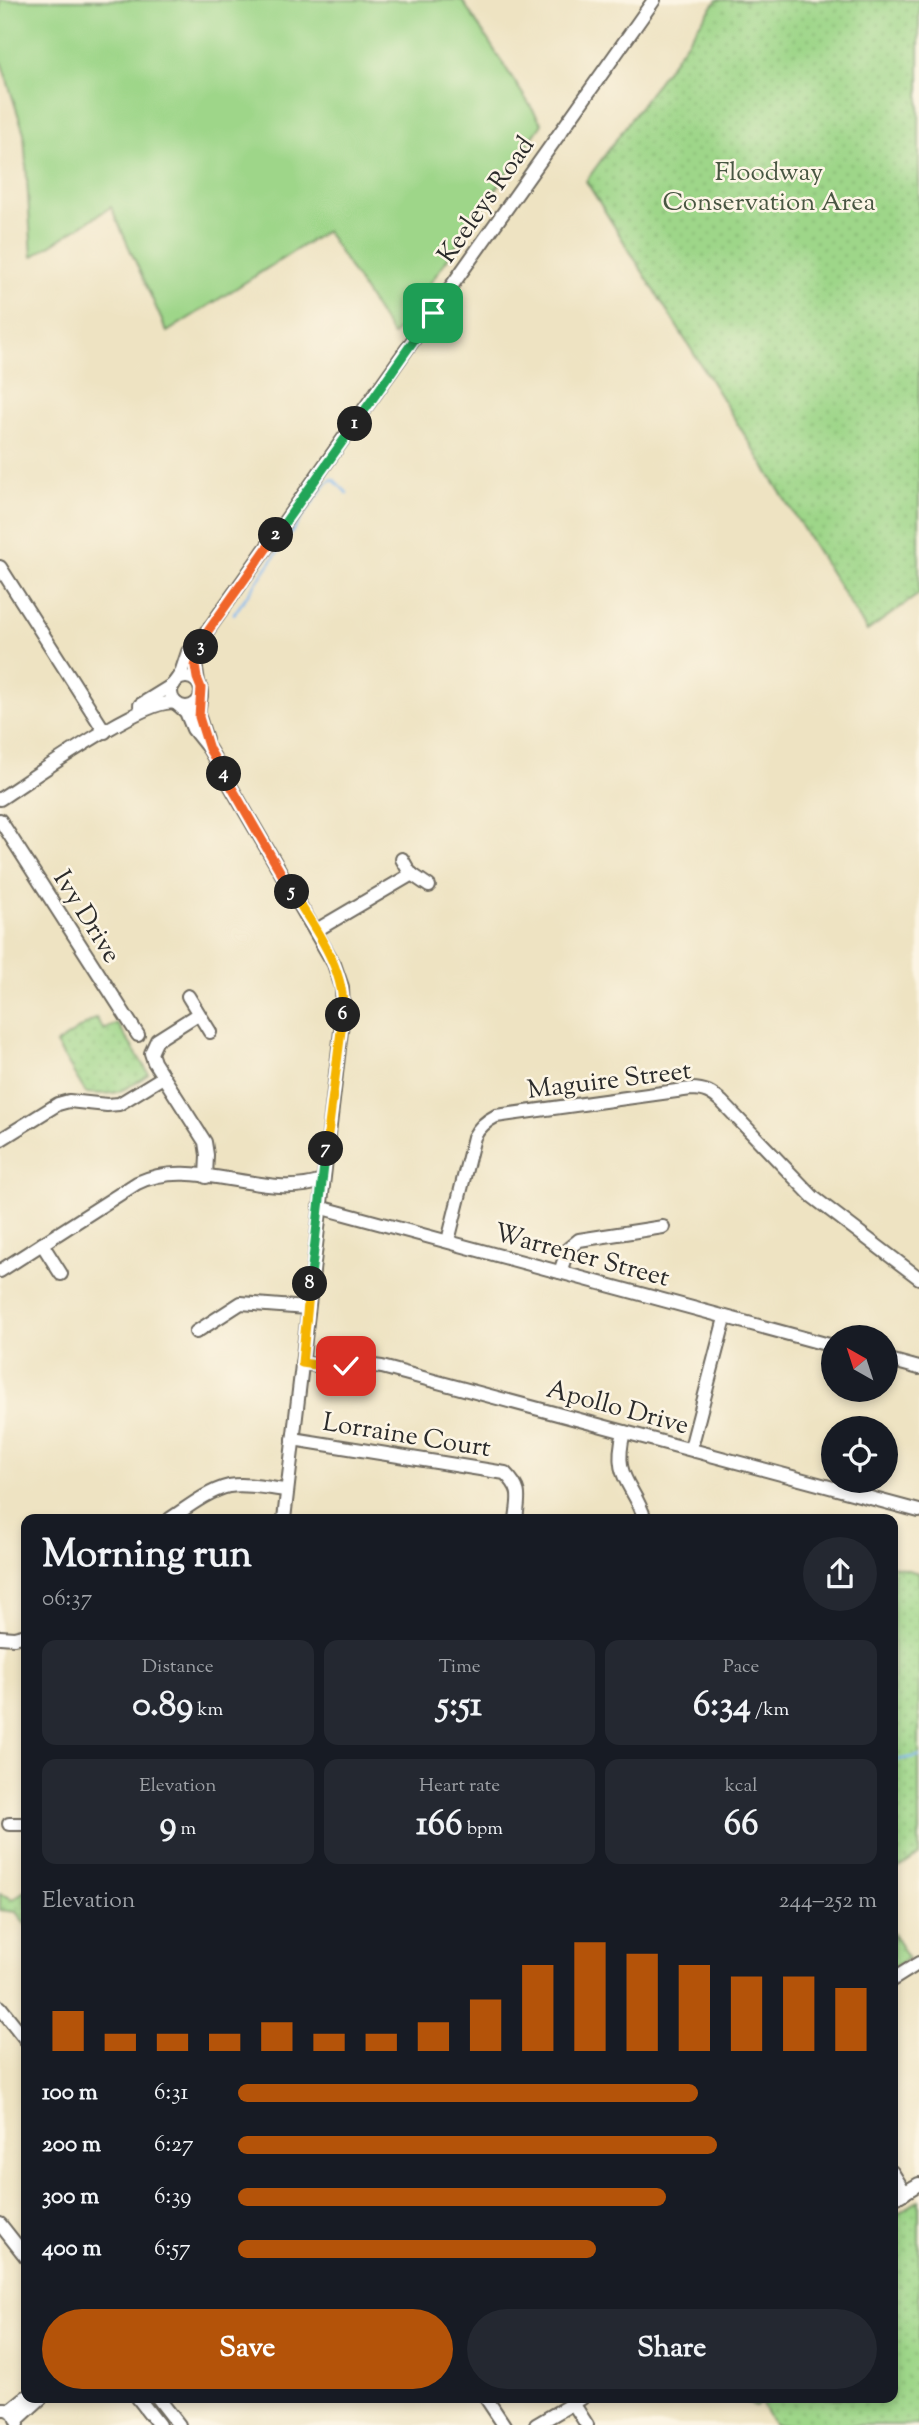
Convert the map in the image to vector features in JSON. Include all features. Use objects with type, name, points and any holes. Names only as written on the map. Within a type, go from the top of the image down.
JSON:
[{"type":"street","name":"Keeleys Road","points":[[174,683],[181,673],[188,652],[208,631],[654,0]]},
{"type":"street","points":[[0,568],[105,732]]},
{"type":"street","name":"Keeleys Road","points":[[208,631],[196,659],[195,671],[200,689],[198,714],[209,749]]},
{"type":"street","points":[[0,799],[105,732],[174,683],[187,677],[200,689],[192,705],[162,702],[124,719]]},
{"type":"street","points":[[174,683],[172,694],[177,703],[186,712],[193,729],[209,749],[337,971],[344,1001],[284,1514]]},
{"type":"street","name":"Ivy Drive","points":[[0,820],[138,1035]]},
{"type":"street","points":[[402,859],[412,874],[429,886]]},
{"type":"street","points":[[315,930],[412,874]]},
{"type":"street","points":[[188,996],[210,1032]]},
{"type":"street","points":[[198,1014],[154,1044],[151,1053],[163,1077],[205,1142],[206,1177]]},
{"type":"street","points":[[0,1140],[58,1104],[69,1101],[119,1104],[163,1077]]},
{"type":"street","name":"Maguire Street","points":[[448,1241],[474,1137],[477,1130],[489,1120],[496,1116],[702,1089],[722,1102],[813,1197],[919,1278]]},
{"type":"street","points":[[0,1270],[147,1178],[171,1174],[294,1188],[322,1181]]},
{"type":"street","name":"Warrener Street","points":[[294,1188],[319,1204],[821,1343]]},
{"type":"street","points":[[559,1272],[568,1249],[579,1240],[663,1227]]},
{"type":"street","points":[[42,1244],[61,1274]]},
{"type":"street","points":[[196,1332],[244,1302],[307,1308]]},
{"type":"street","points":[[691,1448],[725,1318]]},
{"type":"street","points":[[898,1362],[919,1368]]},
{"type":"street","name":"Apollo Drive","points":[[302,1363],[330,1367],[382,1367],[919,1511]]},
{"type":"street","points":[[624,1432],[619,1451],[620,1468],[643,1514]]},
{"type":"street","name":"Lorraine Court","points":[[293,1439],[505,1473],[517,1485],[519,1497],[517,1514]]},
{"type":"street","points":[[178,1514],[207,1495],[229,1486],[247,1485],[286,1490]]},
{"type":"street","points":[[0,1637],[21,1636]]},
{"type":"street","points":[[9,1824],[21,1824]]},
{"type":"street","points":[[898,1976],[919,1963]]},
{"type":"street","points":[[0,2007],[21,2034]]},
{"type":"street","points":[[898,2182],[905,2193]]},
{"type":"street","points":[[898,2197],[919,2184]]},
{"type":"street","points":[[0,2224],[21,2249]]},
{"type":"street","points":[[12,2416],[33,2403]]},
{"type":"street","points":[[142,2403],[159,2425]]},
{"type":"street","points":[[162,2403],[179,2425]]},
{"type":"street","points":[[489,2403],[504,2425]]},
{"type":"street","points":[[536,2425],[572,2403]]},
{"type":"street","points":[[578,2403],[587,2425]]},
{"type":"green space","points":[[0,0],[462,0],[542,124],[393,336],[326,231],[167,332],[111,207],[32,257],[24,133],[0,58]]},
{"type":"green space","name":"Floodway Conservation Area","points":[[717,0],[919,0],[919,594],[867,631],[586,181]]},
{"type":"green space","points":[[96,1018],[104,1030],[117,1023],[149,1074],[120,1091],[106,1094],[86,1093],[56,1044]]},
{"type":"green space","points":[[898,1567],[919,1573],[919,1855],[898,1869]]},
{"type":"green space","points":[[21,1893],[21,1918],[16,1912],[0,1910],[0,1894],[13,1899]]},
{"type":"green space","points":[[898,1941],[908,1958],[898,1965]]},
{"type":"green space","points":[[919,2200],[919,2425],[774,2425],[761,2403],[898,2403],[898,2214]]},
{"type":"waterway","points":[[234,614],[327,482],[333,479],[347,493]]},
{"type":"waterway","points":[[898,1760],[919,1756]]},
{"type":"route","points":[[346,1366],[302,1363],[343,1014],[342,988],[334,964],[209,749],[199,717],[201,688],[195,666],[208,631],[433,313]]}]
